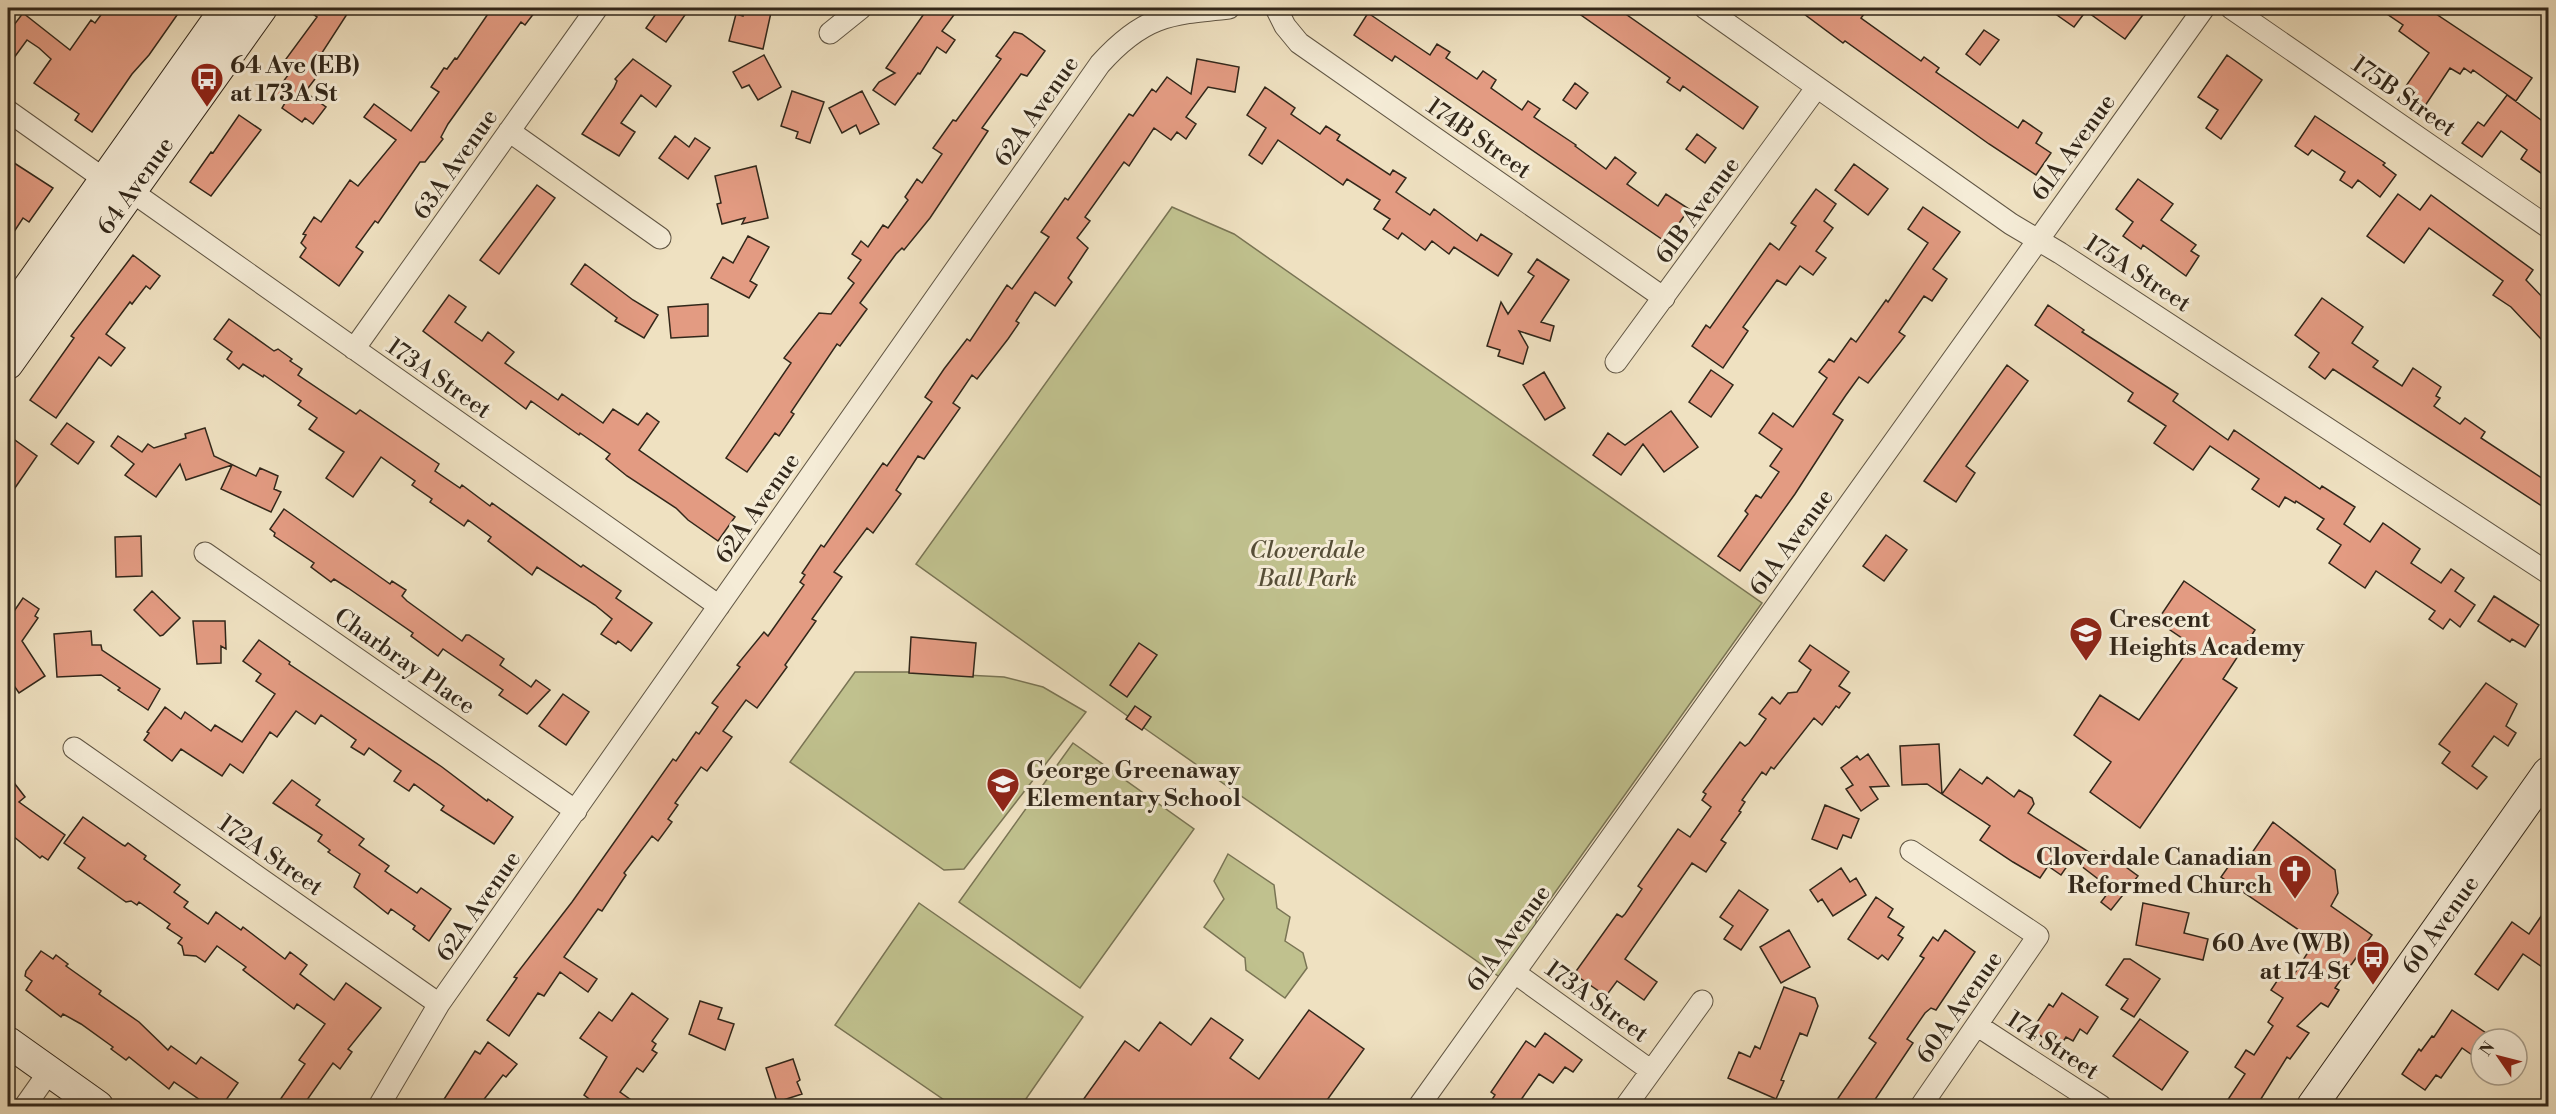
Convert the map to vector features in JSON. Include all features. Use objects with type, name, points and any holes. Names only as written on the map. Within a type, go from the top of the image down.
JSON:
[{"type":"main road","name":"64 Avenue","points":[[8,316],[226,8]]},
{"type":"main road","name":"64 Avenue","points":[[8,364],[262,8]]},
{"type":"main road","name":"60 Avenue","points":[[2312,1107],[2548,772]]},
{"type":"main road","points":[[8,1042],[98,1107]]},
{"type":"street","name":"63A Avenue","points":[[354,349],[597,8]]},
{"type":"street","points":[[830,33],[861,8]]},
{"type":"street","name":"62A Avenue","points":[[379,1107],[439,1004],[1100,64],[1132,34],[1156,19],[1182,13],[1229,8]]},
{"type":"street","name":"174B Street","points":[[1276,8],[1285,26],[1299,43],[1664,298]]},
{"type":"street","name":"175A Street","points":[[1705,8],[2012,224],[2548,573]]},
{"type":"street","name":"61A Avenue","points":[[1419,1107],[2204,8]]},
{"type":"street","name":"175B Street","points":[[2230,8],[2548,227]]},
{"type":"street","name":"61B Avenue","points":[[1616,362],[1817,87]]},
{"type":"street","points":[[8,111],[104,179]]},
{"type":"street","points":[[509,131],[660,238]]},
{"type":"street","name":"173A Street","points":[[131,191],[719,606]]},
{"type":"street","name":"Charbray Place","points":[[205,553],[576,811]]},
{"type":"street","name":"172A Street","points":[[74,748],[439,1004]]},
{"type":"street","name":"60A Avenue","points":[[1911,851],[2038,936],[1921,1107]]},
{"type":"street","name":"173A Street","points":[[1515,973],[1650,1070]]},
{"type":"street","name":"173A Street","points":[[1626,1107],[1650,1070],[1702,1001]]},
{"type":"street","name":"174 Street","points":[[1978,1026],[2102,1107]]},
{"type":"street","points":[[25,1107],[49,1072]]},
{"type":"green space","name":"Cloverdale Ball Park","points":[[1172,207],[1234,234],[1762,603],[1536,919],[1536,927],[1501,978],[1147,730],[916,564]]},
{"type":"green space","points":[[855,672],[1004,677],[1043,687],[1086,712],[964,869],[944,870],[790,762]]},
{"type":"green space","points":[[1073,743],[1194,829],[1080,988],[959,902]]},
{"type":"green space","points":[[1228,854],[1274,885],[1277,908],[1290,917],[1285,941],[1303,953],[1307,968],[1285,998],[1246,970],[1245,958],[1204,927],[1224,899],[1214,881]]},
{"type":"green space","points":[[919,903],[1083,1017],[1021,1106],[953,1106],[835,1025]]},
{"type":"building","points":[[106,8],[182,8],[92,132],[75,120],[79,114],[34,83],[51,59],[39,48],[27,40],[8,66],[8,20],[14,25],[23,13],[70,50],[91,20],[95,23]]},
{"type":"building","points":[[304,8],[351,8],[314,65],[321,71],[305,92],[326,107],[313,124],[305,118],[302,122],[282,108],[285,103],[273,95],[292,70],[283,63],[317,17]]},
{"type":"building","points":[[492,8],[538,8],[525,25],[521,22],[448,124],[441,137],[443,139],[425,162],[420,162],[378,223],[375,221],[356,247],[363,252],[339,286],[300,257],[306,248],[301,243],[306,235],[303,234],[314,217],[321,222],[350,180],[358,186],[396,140],[364,117],[374,104],[411,131],[439,92],[431,87],[444,68],[447,69],[455,58],[457,59]]},
{"type":"building","points":[[660,8],[675,8],[685,15],[666,42],[646,28]]},
{"type":"building","points":[[744,8],[772,8],[763,49],[729,41],[736,14],[743,16]]},
{"type":"building","points":[[928,8],[959,8],[942,31],[955,40],[946,53],[937,47],[920,74],[918,73],[895,105],[873,90],[879,82],[895,73],[886,68]]},
{"type":"building","points":[[1571,8],[1617,8],[1758,107],[1743,129],[1683,86],[1680,91],[1667,82],[1670,78]]},
{"type":"building","points":[[1796,8],[1869,8],[1861,18],[1921,61],[1924,57],[1939,68],[1936,72],[2018,128],[2023,120],[2042,133],[2036,143],[2051,153],[2036,175],[1845,41],[1843,43]]},
{"type":"building","points":[[2047,8],[2148,8],[2125,39],[2086,11],[2074,27]]},
{"type":"building","points":[[2378,8],[2427,8],[2532,78],[2516,101],[2473,70],[2471,73],[2464,68],[2460,74],[2450,68],[2421,112],[2399,96],[2429,53],[2399,31],[2403,25]]},
{"type":"building","points":[[1368,13],[1430,55],[1437,44],[1450,52],[1446,58],[1477,79],[1483,71],[1496,80],[1491,88],[1522,110],[1528,101],[1540,109],[1534,117],[1576,145],[1606,169],[1615,157],[1636,173],[1627,184],[1658,206],[1666,194],[1689,209],[1666,242],[1395,56],[1392,61],[1354,35]]},
{"type":"building","points":[[1984,30],[1999,40],[1980,65],[1966,54]]},
{"type":"building","points":[[1014,32],[1022,34],[1045,51],[1027,76],[1021,74],[982,128],[988,131],[930,218],[904,250],[902,248],[896,254],[860,303],[867,309],[840,346],[837,344],[791,412],[794,414],[779,436],[775,433],[747,472],[726,458],[791,363],[784,358],[819,313],[831,314],[854,283],[848,278],[861,260],[852,254],[861,241],[868,247],[883,225],[888,228],[908,200],[905,197],[917,179],[922,183],[942,154],[933,148],[953,120],[956,121],[1001,59],[996,56]]},
{"type":"building","points":[[764,55],[781,87],[758,100],[749,85],[742,88],[733,72]]},
{"type":"building","points":[[2227,55],[2262,80],[2221,139],[2206,128],[2218,110],[2198,97]]},
{"type":"building","points":[[633,59],[671,86],[656,107],[641,95],[621,123],[635,132],[619,156],[582,134],[614,88],[617,81],[615,79]]},
{"type":"building","points":[[1197,59],[1239,67],[1235,92],[1208,87],[1186,117],[1196,124],[1186,139],[1177,132],[1171,140],[1154,128],[1129,166],[1124,162],[1085,217],[1090,221],[1077,238],[1088,248],[1068,278],[1072,282],[1055,306],[1035,292],[1016,321],[1019,323],[1008,339],[977,379],[972,375],[953,403],[960,408],[924,459],[918,456],[896,490],[901,494],[873,533],[867,528],[834,572],[842,577],[812,619],[816,621],[785,665],[787,667],[757,708],[746,700],[723,731],[732,737],[707,771],[701,767],[675,803],[678,805],[668,819],[672,822],[658,841],[652,836],[624,873],[626,875],[602,911],[598,909],[564,957],[597,979],[588,992],[560,972],[544,996],[538,993],[509,1036],[487,1020],[517,978],[514,977],[572,902],[673,759],[676,761],[696,732],[699,734],[718,707],[712,703],[740,667],[737,665],[764,632],[768,636],[804,585],[800,582],[805,575],[802,573],[821,545],[824,547],[883,463],[887,466],[932,402],[925,397],[944,369],[967,339],[970,341],[1007,285],[1012,289],[1049,237],[1041,232],[1065,198],[1068,200],[1129,114],[1133,116],[1152,89],[1156,92],[1167,77],[1191,94]]},
{"type":"building","points":[[1575,83],[1588,93],[1576,109],[1563,100]]},
{"type":"building","points":[[1265,87],[1295,108],[1291,114],[1320,134],[1326,126],[1340,135],[1337,140],[1390,175],[1393,170],[1406,178],[1396,192],[1430,215],[1434,209],[1477,241],[1481,234],[1512,254],[1498,276],[1454,247],[1449,254],[1432,241],[1425,250],[1402,233],[1398,239],[1383,229],[1390,219],[1374,209],[1380,200],[1347,179],[1343,185],[1278,140],[1262,164],[1249,155],[1266,128],[1247,115]]},
{"type":"building","points":[[792,91],[824,102],[810,143],[796,138],[798,132],[781,126]]},
{"type":"building","points":[[862,91],[879,124],[860,134],[856,125],[842,133],[829,108]]},
{"type":"building","points":[[2507,95],[2548,125],[2548,178],[2521,159],[2527,150],[2501,131],[2482,157],[2462,143],[2478,122],[2484,126]]},
{"type":"building","points":[[239,115],[261,130],[211,196],[190,182]]},
{"type":"building","points":[[2315,116],[2385,163],[2383,165],[2396,175],[2380,197],[2358,180],[2352,188],[2340,180],[2345,172],[2312,150],[2308,155],[2295,146]]},
{"type":"building","points":[[1697,134],[1716,148],[1705,163],[1686,149]]},
{"type":"building","points":[[675,136],[689,147],[695,138],[710,148],[688,179],[659,158]]},
{"type":"building","points":[[8,159],[53,188],[29,222],[23,218],[8,241]]},
{"type":"building","points":[[1854,164],[1888,189],[1868,215],[1835,190]]},
{"type":"building","points":[[756,166],[768,218],[742,224],[745,218],[722,224],[717,204],[721,203],[715,176]]},
{"type":"building","points":[[2138,179],[2173,204],[2161,220],[2196,245],[2191,251],[2199,256],[2186,276],[2143,245],[2141,249],[2123,236],[2133,222],[2116,209]]},
{"type":"building","points":[[537,185],[555,198],[499,274],[480,260]]},
{"type":"building","points":[[1816,189],[1836,204],[1824,221],[1833,228],[1816,251],[1826,258],[1813,275],[1800,266],[1786,285],[1777,280],[1743,327],[1748,331],[1723,368],[1692,346],[1706,325],[1710,328],[1770,243],[1779,250],[1796,226],[1791,223]]},
{"type":"building","points":[[2398,194],[2420,210],[2431,195],[2533,270],[2526,280],[2548,303],[2548,332],[2541,339],[2511,307],[2493,295],[2503,281],[2429,228],[2404,263],[2367,236]]},
{"type":"building","points":[[1923,207],[1960,232],[1933,269],[1947,279],[1932,301],[1924,296],[1899,332],[1905,336],[1868,383],[1859,377],[1846,395],[1833,414],[1843,420],[1795,494],[1740,571],[1718,556],[1748,514],[1745,511],[1756,495],[1761,498],[1779,472],[1770,466],[1782,449],[1759,433],[1773,413],[1793,427],[1827,378],[1819,372],[1829,359],[1834,362],[1851,338],[1856,342],[1886,300],[1888,302],[1928,243],[1908,229]]},
{"type":"building","points":[[748,236],[769,247],[750,281],[757,285],[749,298],[711,278],[723,257],[733,263]]},
{"type":"building","points":[[133,255],[160,276],[150,289],[146,286],[132,304],[130,302],[106,334],[125,348],[111,366],[99,357],[56,418],[30,400],[74,338],[71,336]]},
{"type":"building","points":[[1537,259],[1569,280],[1541,322],[1554,326],[1550,341],[1519,331],[1528,347],[1523,364],[1498,356],[1500,350],[1487,346],[1501,302],[1508,314],[1534,276],[1528,272]]},
{"type":"building","points":[[585,264],[633,300],[658,315],[644,338],[615,321],[617,318],[571,284]]},
{"type":"building","points":[[449,295],[466,307],[455,322],[482,341],[488,332],[514,352],[505,363],[558,400],[562,394],[603,423],[613,409],[638,425],[647,413],[659,422],[639,450],[735,517],[718,541],[688,520],[676,508],[627,476],[606,459],[610,454],[531,401],[526,409],[423,331]]},
{"type":"building","points":[[2322,298],[2363,327],[2352,343],[2378,361],[2373,367],[2402,386],[2413,368],[2441,387],[2436,396],[2440,398],[2434,406],[2460,424],[2465,418],[2485,432],[2481,438],[2548,482],[2548,510],[2333,369],[2325,379],[2309,367],[2319,353],[2295,335]]},
{"type":"building","points":[[708,304],[708,336],[671,338],[668,307]]},
{"type":"building","points":[[2048,305],[2084,330],[2082,332],[2178,394],[2173,401],[2228,440],[2234,430],[2320,489],[2322,486],[2355,507],[2344,524],[2370,542],[2383,523],[2420,549],[2411,563],[2441,583],[2451,569],[2464,578],[2455,591],[2475,605],[2460,627],[2450,619],[2443,629],[2429,619],[2435,611],[2376,571],[2365,588],[2329,563],[2341,545],[2317,529],[2324,519],[2296,501],[2295,503],[2285,497],[2279,507],[2252,489],[2259,479],[2210,446],[2193,470],[2154,443],[2166,426],[2128,401],[2133,393],[2035,325]]},
{"type":"building","points":[[229,319],[274,351],[278,349],[292,359],[290,361],[302,369],[298,375],[356,414],[360,410],[439,464],[435,471],[460,488],[462,485],[490,506],[492,503],[581,567],[583,565],[621,591],[616,598],[652,623],[631,651],[618,641],[616,644],[601,634],[612,619],[595,605],[537,567],[532,575],[488,541],[491,537],[468,520],[464,526],[430,502],[432,499],[412,485],[415,481],[381,457],[353,497],[326,478],[344,452],[309,429],[317,418],[298,405],[301,401],[264,375],[263,377],[243,364],[239,369],[227,359],[232,352],[214,339]]},
{"type":"building","points":[[2007,365],[2028,381],[1966,466],[1975,473],[1956,502],[1924,481]]},
{"type":"building","points":[[1711,370],[1733,385],[1711,417],[1689,402]]},
{"type":"building","points":[[1544,372],[1565,408],[1545,420],[1523,385]]},
{"type":"building","points":[[1671,411],[1698,447],[1664,472],[1643,444],[1621,475],[1593,455],[1608,433],[1625,445]]},
{"type":"building","points":[[67,423],[94,442],[78,464],[51,444]]},
{"type":"building","points":[[205,428],[214,456],[256,476],[260,468],[278,476],[274,489],[281,492],[271,512],[221,489],[232,465],[186,480],[180,464],[156,497],[125,475],[134,464],[111,446],[118,436],[142,452],[148,444],[154,448],[186,438],[185,434]]},
{"type":"building","points":[[8,435],[37,456],[8,498]]},
{"type":"building","points":[[284,509],[390,584],[392,581],[406,590],[402,596],[407,601],[462,641],[466,635],[469,635],[504,659],[500,665],[531,687],[536,680],[550,690],[527,714],[499,695],[503,690],[443,649],[438,656],[411,636],[413,633],[334,579],[331,582],[311,567],[314,563],[274,536],[275,533],[270,529]]},
{"type":"building","points":[[1886,535],[1907,550],[1884,581],[1863,566]]},
{"type":"building","points":[[141,536],[142,576],[116,577],[115,537]]},
{"type":"building","name":"Crescent Heights Academy","points":[[2184,581],[2255,630],[2223,679],[2237,688],[2140,828],[2090,792],[2111,762],[2074,735],[2100,695],[2139,720],[2192,645],[2157,621]]},
{"type":"building","points":[[152,591],[180,618],[160,636],[134,610]]},
{"type":"building","points":[[2494,596],[2539,625],[2525,647],[2512,639],[2510,642],[2478,621]]},
{"type":"building","points":[[23,598],[39,609],[35,616],[38,618],[22,641],[45,676],[19,693],[8,677],[8,620]]},
{"type":"building","points":[[193,621],[225,621],[226,649],[221,646],[221,663],[197,664]]},
{"type":"building","points":[[91,631],[92,645],[101,645],[102,650],[160,689],[148,710],[118,690],[120,688],[101,675],[57,677],[54,634]]},
{"type":"building","points":[[911,637],[976,643],[973,677],[909,673]]},
{"type":"building","points":[[259,640],[290,662],[289,664],[513,817],[494,844],[441,810],[444,806],[414,784],[409,791],[394,781],[401,771],[369,748],[364,755],[351,747],[356,740],[321,715],[315,724],[296,711],[277,737],[270,732],[243,773],[230,764],[222,776],[181,749],[172,761],[144,740],[165,707],[181,719],[185,712],[211,731],[215,725],[242,742],[275,694],[256,681],[261,674],[243,661]]},
{"type":"building","points":[[1139,643],[1157,655],[1127,697],[1110,685]]},
{"type":"building","points":[[1810,645],[1849,672],[1839,686],[1850,693],[1839,708],[1836,706],[1822,725],[1814,718],[1774,769],[1771,767],[1766,775],[1762,772],[1742,800],[1745,802],[1739,811],[1741,812],[1721,840],[1726,843],[1706,872],[1692,863],[1625,959],[1657,982],[1644,1000],[1617,981],[1606,996],[1574,974],[1617,914],[1622,917],[1625,914],[1642,889],[1638,886],[1678,829],[1690,837],[1711,807],[1702,800],[1706,794],[1703,792],[1740,742],[1745,746],[1749,743],[1766,719],[1759,714],[1772,697],[1780,704],[1788,693],[1797,692],[1811,670],[1799,661]]},
{"type":"building","points":[[2486,683],[2517,704],[2506,726],[2516,733],[2508,746],[2494,736],[2472,766],[2487,777],[2477,789],[2442,763],[2450,752],[2439,744]]},
{"type":"building","points":[[563,694],[589,712],[566,745],[539,726]]},
{"type":"building","points":[[1135,706],[1151,717],[1142,730],[1126,719]]},
{"type":"building","points":[[1939,744],[1942,794],[1927,784],[1902,785],[1900,746]]},
{"type":"building","points":[[1868,754],[1889,786],[1870,787],[1878,799],[1861,811],[1846,789],[1853,785],[1841,768],[1857,756],[1860,760]]},
{"type":"building","points":[[1960,769],[1982,784],[1987,777],[2014,797],[2019,790],[2032,798],[2034,804],[2028,813],[2098,858],[2104,851],[2138,876],[2111,910],[2101,902],[2111,889],[2072,859],[2061,875],[2048,866],[2040,878],[2013,862],[1980,840],[1990,826],[1942,794]]},
{"type":"building","points":[[8,775],[25,797],[19,802],[65,835],[48,860],[42,856],[40,858],[8,832]]},
{"type":"building","points":[[292,780],[320,800],[316,805],[364,839],[359,845],[389,866],[385,871],[417,893],[421,888],[451,909],[429,941],[413,929],[415,926],[391,909],[388,914],[354,887],[360,874],[328,852],[330,850],[318,841],[322,835],[273,803]]},
{"type":"building","points":[[1825,805],[1859,819],[1851,838],[1843,835],[1837,849],[1812,839]]},
{"type":"building","points":[[83,817],[123,845],[128,843],[146,856],[144,859],[180,885],[174,892],[188,902],[184,907],[208,924],[216,912],[241,930],[243,927],[285,959],[290,952],[307,965],[300,974],[334,1000],[346,983],[381,1008],[348,1049],[352,1052],[340,1069],[333,1063],[302,1107],[275,1107],[305,1064],[299,1060],[325,1024],[297,1004],[294,1009],[243,970],[246,967],[217,946],[205,962],[196,956],[184,955],[182,946],[178,943],[182,938],[167,928],[170,924],[139,902],[137,905],[131,901],[126,902],[78,868],[85,858],[64,843]]},
{"type":"building","points":[[2273,822],[2335,870],[2338,893],[2331,906],[2372,935],[2335,988],[2339,990],[2328,1007],[2321,1003],[2297,1026],[2309,1033],[2290,1059],[2287,1057],[2256,1107],[2223,1107],[2245,1074],[2235,1067],[2246,1050],[2254,1055],[2273,1026],[2268,1022],[2283,998],[2271,990],[2281,975],[2290,981],[2315,941],[2221,877],[2235,857],[2245,863]]},
{"type":"building","points":[[1841,868],[1850,882],[1856,878],[1866,895],[1833,916],[1822,899],[1818,902],[1810,890]]},
{"type":"building","points":[[1739,890],[1768,910],[1741,950],[1724,939],[1733,926],[1720,917]]},
{"type":"building","points":[[1876,897],[1893,909],[1888,917],[1904,927],[1898,935],[1903,938],[1888,960],[1882,955],[1878,959],[1848,939]]},
{"type":"building","points":[[2143,903],[2189,913],[2184,933],[2208,939],[2203,960],[2136,945]]},
{"type":"building","points":[[2548,906],[2548,971],[2523,954],[2498,990],[2475,974],[2512,922],[2529,934]]},
{"type":"building","points":[[1789,930],[1810,967],[1781,983],[1760,947]]},
{"type":"building","points":[[1945,930],[1975,952],[1936,1010],[1931,1008],[1925,1013],[1907,1039],[1913,1043],[1870,1107],[1832,1107],[1876,1043],[1869,1038],[1924,958],[1920,956],[1933,937],[1938,941]]},
{"type":"building","points":[[41,951],[53,959],[56,955],[68,964],[66,966],[101,991],[99,994],[139,1022],[168,1050],[171,1046],[196,1064],[201,1057],[238,1083],[221,1107],[195,1107],[200,1100],[174,1082],[169,1089],[129,1057],[126,1060],[111,1049],[113,1047],[81,1024],[63,1014],[61,1017],[26,990],[32,981],[25,976],[26,971]]},
{"type":"building","points":[[2124,959],[2130,959],[2160,979],[2134,1017],[2121,1009],[2128,999],[2106,985]]},
{"type":"building","points":[[1784,987],[1815,998],[1818,1006],[1807,1036],[1800,1033],[1776,1099],[1728,1078],[1739,1052],[1750,1057],[1755,1046],[1760,1049]]},
{"type":"building","points":[[632,993],[668,1019],[652,1041],[656,1044],[652,1050],[657,1053],[643,1072],[637,1068],[620,1092],[641,1107],[600,1107],[584,1095],[607,1057],[580,1038],[599,1012],[612,1021]]},
{"type":"building","points":[[2062,993],[2098,1017],[2087,1034],[2080,1029],[2073,1041],[2066,1037],[2059,1048],[2032,1030],[2049,1004],[2053,1007]]},
{"type":"building","points":[[700,1001],[722,1008],[718,1019],[734,1024],[725,1050],[689,1034]]},
{"type":"building","points":[[1309,1010],[1364,1049],[1322,1107],[1078,1107],[1125,1041],[1139,1051],[1160,1022],[1191,1045],[1211,1018],[1243,1040],[1230,1058],[1259,1079]]},
{"type":"building","points":[[2452,1010],[2477,1027],[2469,1027],[2469,1053],[2462,1048],[2441,1078],[2436,1075],[2425,1090],[2402,1074],[2419,1049],[2421,1051],[2432,1036],[2434,1037]]},
{"type":"building","points":[[2140,1019],[2188,1052],[2162,1090],[2113,1056]]},
{"type":"building","points":[[1545,1033],[1582,1060],[1573,1072],[1565,1067],[1553,1083],[1539,1074],[1516,1107],[1487,1107],[1495,1095],[1491,1092],[1526,1041],[1535,1047]]},
{"type":"building","points":[[488,1042],[517,1064],[506,1077],[503,1075],[478,1107],[439,1107],[475,1051],[480,1054]]},
{"type":"building","points":[[793,1059],[800,1080],[797,1082],[802,1094],[777,1102],[766,1068]]},
{"type":"place","name":"64 Ave (EB) at 173A St","points":[[207,108]]},
{"type":"place","name":"Crescent Heights Academy","points":[[2086,662]]},
{"type":"place","name":"George Greenaway Elementary School","points":[[1003,813]]},
{"type":"place","name":"Cloverdale Canadian Reformed Church","points":[[2295,900]]},
{"type":"place","name":"60 Ave (WB) at 174 St","points":[[2373,986]]}]
